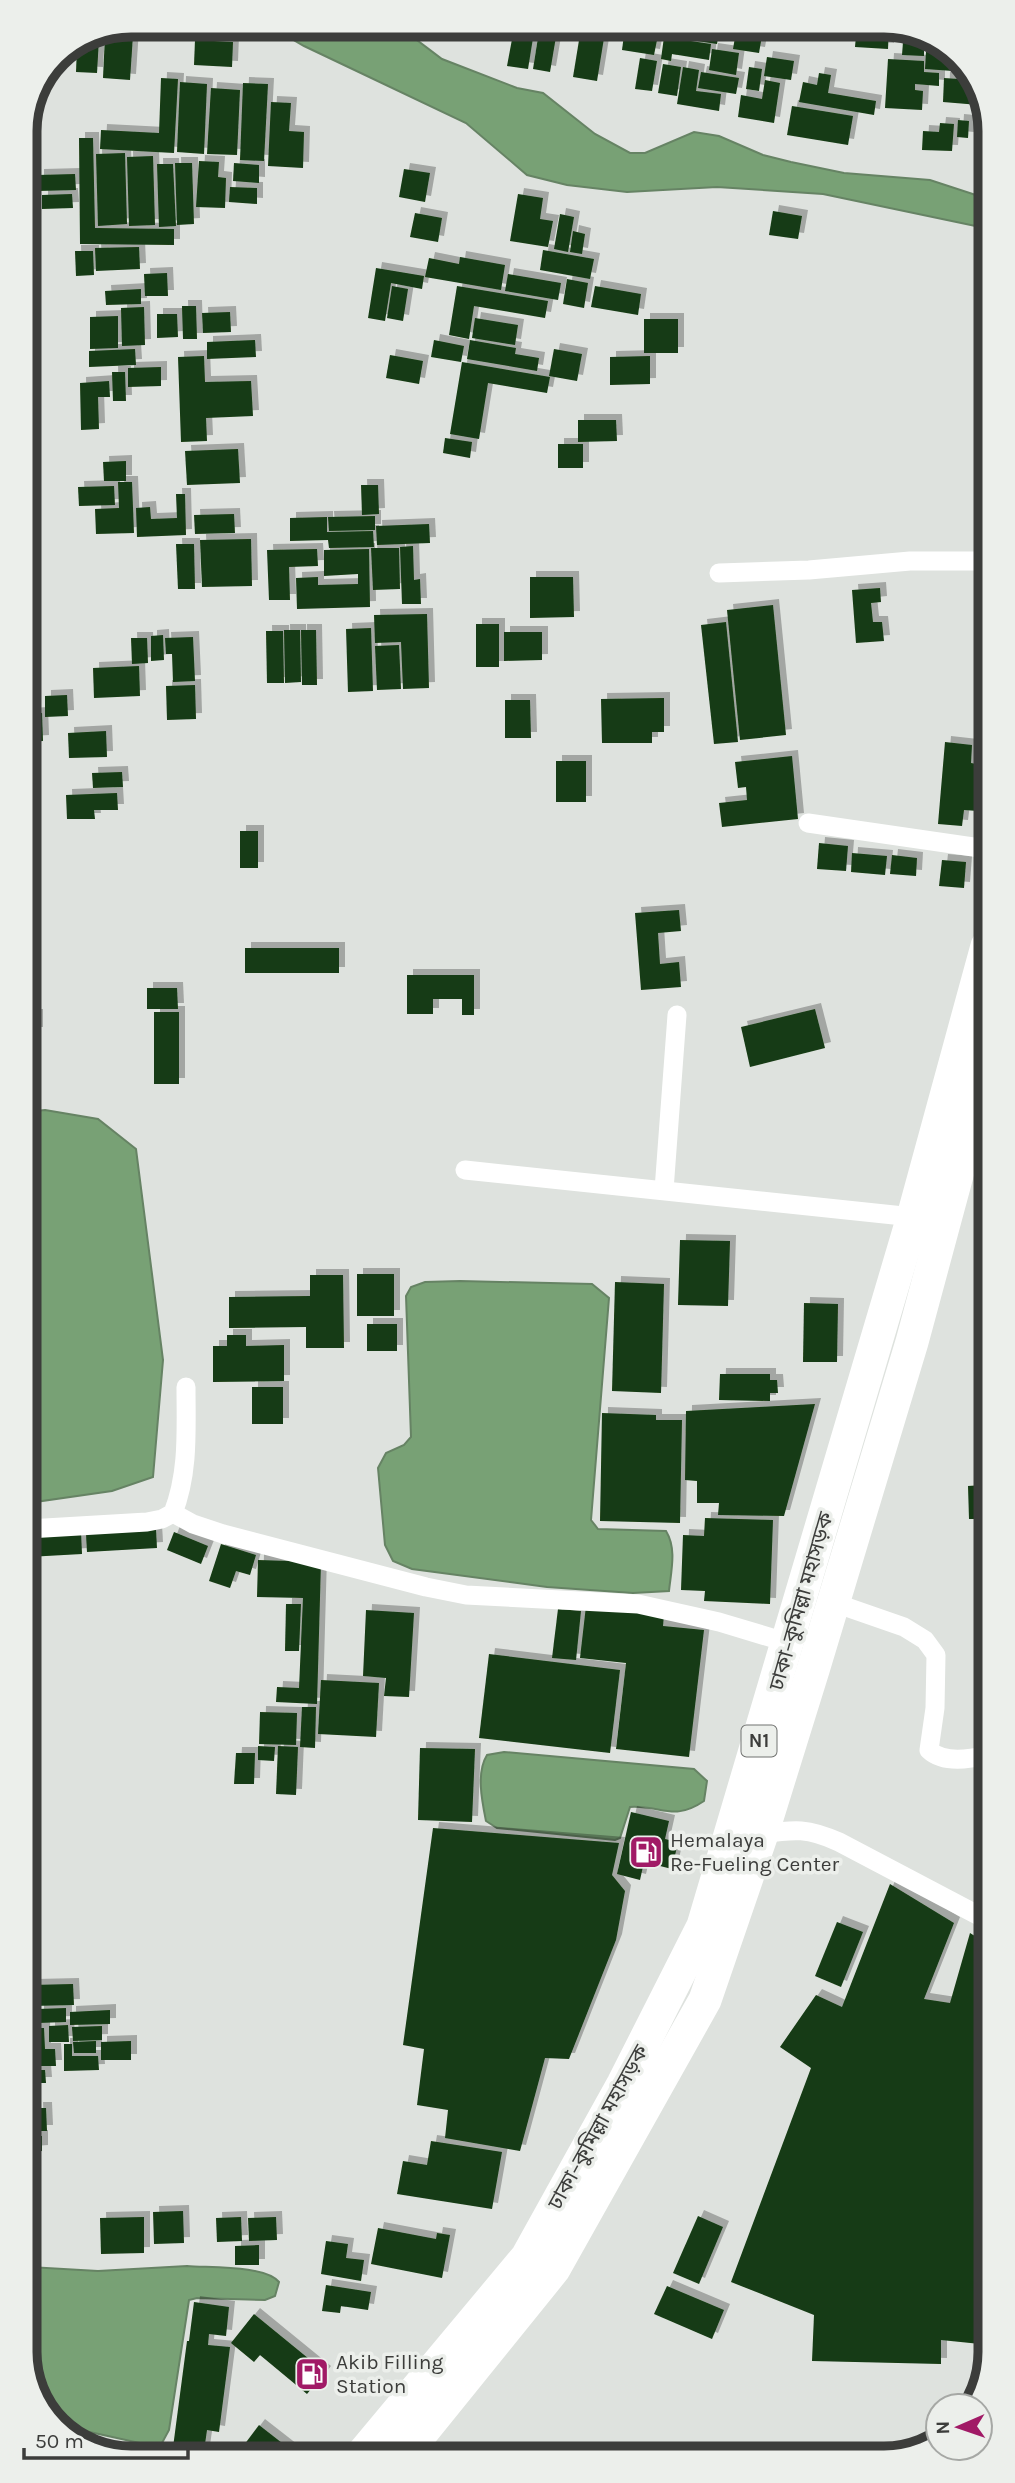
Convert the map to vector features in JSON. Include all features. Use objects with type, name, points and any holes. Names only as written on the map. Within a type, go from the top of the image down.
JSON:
[{"type":"highway","name":"ঢাকা–কুমিল্লা মহাসড়ক","points":[[369,2446],[527,2257],[624,2084],[703,1926],[914,1217],[978,979]]},
{"type":"highway","name":"ঢাকা–কুমিল্লা মহাসড়ক","points":[[411,2446],[554,2269],[705,2000],[762,1834],[912,1342],[978,1140]]},
{"type":"street","points":[[719,573],[809,570],[910,561],[978,561]]},
{"type":"street","points":[[808,824],[978,848]]},
{"type":"street","points":[[664,1189],[677,1015]]},
{"type":"street","points":[[465,1170],[914,1217]]},
{"type":"street","points":[[37,1528],[147,1522],[173,1513],[182,1491],[186,1458],[186,1387]]},
{"type":"street","points":[[173,1513],[193,1524],[223,1534],[426,1587],[466,1595],[502,1598],[638,1604],[719,1622],[789,1643]]},
{"type":"street","points":[[832,1602],[904,1627],[925,1640],[936,1655],[935,1708],[929,1750],[944,1759],[978,1756]]},
{"type":"street","points":[[762,1834],[790,1830],[815,1832],[978,1915]]},
{"type":"shaded area","points":[[289,37],[413,37],[442,59],[517,88],[543,93],[595,134],[630,153],[645,153],[694,132],[719,136],[763,155],[844,173],[930,180],[978,196],[978,227],[823,194],[717,187],[627,192],[567,185],[527,175],[466,123]]},
{"type":"shaded area","points":[[37,1111],[98,1119],[136,1149],[163,1360],[153,1477],[112,1491],[37,1502]]},
{"type":"shaded area","points":[[425,1282],[592,1284],[609,1298],[591,1520],[598,1529],[666,1531],[672,1553],[669,1591],[633,1593],[547,1587],[412,1569],[393,1561],[385,1545],[378,1468],[386,1453],[404,1445],[411,1437],[406,1296],[411,1287]]},
{"type":"shaded area","points":[[504,1752],[694,1769],[707,1781],[704,1801],[684,1811],[675,1812],[630,1807],[620,1838],[615,1840],[497,1828],[486,1821],[481,1779],[487,1755]]},
{"type":"shaded area","points":[[187,2266],[222,2267],[262,2273],[279,2282],[275,2296],[265,2300],[189,2300],[169,2430],[162,2443],[153,2446],[77,2429],[56,2409],[42,2382],[37,2352],[37,2267],[98,2271]]},
{"type":"building","points":[[133,37],[130,80],[103,78],[105,41]]},
{"type":"building","points":[[512,37],[533,38],[528,69],[507,66]]},
{"type":"building","points":[[538,37],[556,37],[550,72],[533,69]]},
{"type":"building","points":[[580,37],[604,37],[597,81],[573,77]]},
{"type":"building","points":[[624,37],[657,40],[654,55],[622,50]]},
{"type":"building","points":[[664,37],[711,44],[709,60],[672,54],[671,61],[661,59]]},
{"type":"building","points":[[684,37],[718,37],[717,44]]},
{"type":"building","points":[[735,37],[762,37],[759,53],[733,49]]},
{"type":"building","points":[[856,37],[888,37],[888,49],[855,47]]},
{"type":"building","points":[[903,39],[932,49],[924,49],[924,56],[902,55]]},
{"type":"building","points":[[195,40],[233,42],[232,67],[194,65]]},
{"type":"building","points":[[99,43],[97,73],[76,72],[77,55]]},
{"type":"building","points":[[712,49],[739,53],[736,75],[709,70]]},
{"type":"building","points":[[926,52],[936,52],[953,67],[953,71],[925,69]]},
{"type":"building","points":[[767,57],[794,61],[791,80],[764,76]]},
{"type":"building","points":[[640,58],[657,61],[652,91],[635,89]]},
{"type":"building","points":[[888,59],[924,61],[924,72],[939,73],[939,86],[915,84],[915,90],[923,91],[922,110],[885,108]]},
{"type":"building","points":[[663,64],[681,67],[677,96],[658,93]]},
{"type":"building","points":[[683,67],[699,70],[696,91],[721,94],[719,111],[677,104]]},
{"type":"building","points":[[749,67],[762,69],[759,91],[746,89]]},
{"type":"building","points":[[701,72],[739,78],[736,94],[698,88]]},
{"type":"building","points":[[819,73],[831,75],[828,93],[876,101],[874,115],[799,102],[803,82],[817,85]]},
{"type":"building","points":[[161,78],[178,79],[174,153],[100,149],[101,130],[159,133]]},
{"type":"building","points":[[944,78],[963,79],[974,105],[943,102]]},
{"type":"building","points":[[765,80],[780,83],[774,123],[738,117],[741,95],[762,99]]},
{"type":"building","points":[[180,82],[207,84],[204,154],[177,152]]},
{"type":"building","points":[[243,83],[268,84],[264,161],[240,160]]},
{"type":"building","points":[[211,88],[240,90],[237,155],[207,154]]},
{"type":"building","points":[[271,102],[291,103],[289,131],[304,132],[303,168],[268,166]]},
{"type":"building","points":[[792,106],[853,116],[848,145],[787,135]]},
{"type":"building","points":[[958,120],[969,121],[968,138],[957,137]]},
{"type":"building","points":[[940,123],[954,124],[952,151],[922,150],[923,131],[939,132]]},
{"type":"building","points":[[79,138],[93,138],[95,228],[174,229],[174,245],[80,244]]},
{"type":"building","points":[[125,153],[127,224],[98,226],[96,154]]},
{"type":"building","points":[[153,156],[155,225],[129,226],[127,157]]},
{"type":"building","points":[[199,161],[219,162],[218,177],[226,178],[225,208],[196,207]]},
{"type":"building","points":[[175,163],[192,163],[194,224],[177,225]]},
{"type":"building","points":[[234,163],[259,165],[259,183],[233,181]]},
{"type":"building","points":[[157,164],[173,164],[176,226],[159,227]]},
{"type":"building","points":[[404,169],[430,173],[425,202],[399,197]]},
{"type":"building","points":[[75,174],[76,190],[38,191],[38,175]]},
{"type":"building","points":[[230,187],[257,188],[257,204],[229,202]]},
{"type":"building","points":[[72,194],[73,208],[42,209],[42,195]]},
{"type":"building","points":[[518,194],[543,198],[540,219],[553,221],[548,247],[510,241]]},
{"type":"building","points":[[773,211],[802,216],[798,239],[769,235]]},
{"type":"building","points":[[415,213],[442,218],[438,242],[410,237]]},
{"type":"building","points":[[560,214],[574,217],[568,252],[554,249]]},
{"type":"building","points":[[573,231],[585,234],[582,254],[570,252]]},
{"type":"building","points":[[139,247],[140,269],[96,271],[95,248]]},
{"type":"building","points":[[543,250],[594,259],[590,279],[540,270]]},
{"type":"building","points":[[75,251],[93,251],[94,275],[76,276]]},
{"type":"building","points":[[460,257],[505,265],[501,290],[425,277],[429,258],[459,264]]},
{"type":"building","points":[[376,268],[424,276],[422,289],[391,283],[385,321],[368,318]]},
{"type":"building","points":[[167,273],[168,296],[145,296],[144,274]]},
{"type":"building","points":[[508,274],[561,283],[558,300],[505,291]]},
{"type":"building","points":[[567,279],[588,283],[584,308],[563,304]]},
{"type":"building","points":[[392,286],[408,289],[403,321],[387,318]]},
{"type":"building","points":[[457,286],[548,301],[545,318],[474,306],[469,339],[449,335]]},
{"type":"building","points":[[595,286],[641,294],[638,315],[591,307]]},
{"type":"building","points":[[141,289],[141,304],[106,305],[105,291]]},
{"type":"building","points":[[182,306],[196,306],[197,339],[183,339]]},
{"type":"building","points":[[144,307],[145,345],[122,346],[121,308]]},
{"type":"building","points":[[230,312],[231,332],[203,333],[202,313]]},
{"type":"building","points":[[157,314],[177,314],[178,337],[157,338]]},
{"type":"building","points":[[118,316],[118,348],[90,349],[90,317]]},
{"type":"building","points":[[475,318],[518,325],[515,345],[472,338]]},
{"type":"building","points":[[644,319],[678,319],[678,353],[644,353]]},
{"type":"building","points":[[255,340],[256,357],[207,359],[207,342]]},
{"type":"building","points":[[434,340],[464,346],[461,362],[431,357]]},
{"type":"building","points":[[470,340],[516,348],[515,354],[539,358],[537,371],[467,359]]},
{"type":"building","points":[[135,349],[136,365],[89,367],[89,351]]},
{"type":"building","points":[[554,349],[582,354],[577,381],[549,376]]},
{"type":"building","points":[[390,355],[423,361],[419,384],[386,378]]},
{"type":"building","points":[[204,356],[205,382],[251,381],[253,416],[206,418],[207,441],[181,442],[178,357]]},
{"type":"building","points":[[650,356],[650,384],[610,385],[610,357]]},
{"type":"building","points":[[462,362],[550,377],[547,393],[488,383],[479,439],[450,434]]},
{"type":"building","points":[[161,367],[161,386],[128,387],[128,368]]},
{"type":"building","points":[[112,372],[125,372],[126,401],[113,401]]},
{"type":"building","points":[[109,381],[110,397],[98,397],[99,429],[81,430],[80,383]]},
{"type":"building","points":[[578,420],[616,420],[617,441],[578,442]]},
{"type":"building","points":[[445,438],[472,442],[470,458],[443,453]]},
{"type":"building","points":[[558,444],[583,444],[583,468],[558,468]]},
{"type":"building","points":[[238,449],[240,483],[187,485],[185,451]]},
{"type":"building","points":[[126,461],[126,481],[104,481],[103,462]]},
{"type":"building","points":[[118,482],[132,482],[134,533],[96,534],[95,509],[119,508]]},
{"type":"building","points":[[361,485],[378,485],[379,514],[362,515]]},
{"type":"building","points":[[114,486],[115,505],[79,506],[78,487]]},
{"type":"building","points":[[176,494],[185,494],[186,535],[137,537],[136,508],[150,507],[151,519],[177,518]]},
{"type":"building","points":[[234,514],[235,533],[195,534],[194,515]]},
{"type":"building","points":[[375,516],[375,530],[329,531],[328,517]]},
{"type":"building","points":[[327,517],[327,532],[373,531],[374,547],[329,548],[328,540],[290,541],[290,518]]},
{"type":"building","points":[[429,524],[430,543],[377,545],[376,526]]},
{"type":"building","points":[[251,539],[252,586],[202,587],[200,540]]},
{"type":"building","points":[[176,544],[194,544],[195,589],[178,589]]},
{"type":"building","points":[[413,546],[414,580],[420,579],[421,604],[402,604],[400,547]]},
{"type":"building","points":[[371,548],[399,548],[400,589],[373,590]]},
{"type":"building","points":[[317,549],[318,566],[289,567],[290,600],[269,600],[267,550]]},
{"type":"building","points":[[369,549],[370,607],[297,609],[296,578],[318,577],[318,585],[358,584],[358,574],[324,576],[324,550]]},
{"type":"building","points":[[530,577],[573,577],[574,617],[530,618]]},
{"type":"building","points":[[880,588],[881,602],[871,603],[873,622],[882,622],[884,641],[856,643],[852,590]]},
{"type":"building","points":[[773,605],[786,735],[740,740],[727,610]]},
{"type":"building","points":[[427,614],[429,688],[403,689],[401,642],[375,643],[374,615]]},
{"type":"building","points":[[726,622],[738,742],[714,744],[701,625]]},
{"type":"building","points":[[476,624],[499,624],[499,667],[476,667]]},
{"type":"building","points":[[371,628],[373,691],[348,692],[346,629]]},
{"type":"building","points":[[284,630],[300,630],[301,682],[285,683]]},
{"type":"building","points":[[301,630],[316,630],[317,685],[302,685]]},
{"type":"building","points":[[266,631],[283,631],[284,683],[267,683]]},
{"type":"building","points":[[504,632],[542,632],[542,660],[504,661]]},
{"type":"building","points":[[163,635],[164,660],[151,661],[151,636]]},
{"type":"building","points":[[193,637],[195,681],[173,682],[172,654],[166,654],[165,638]]},
{"type":"building","points":[[131,638],[147,638],[148,663],[132,664]]},
{"type":"building","points":[[399,645],[401,689],[377,690],[375,646]]},
{"type":"building","points":[[139,666],[140,696],[94,698],[93,668]]},
{"type":"building","points":[[195,685],[196,719],[167,720],[166,686]]},
{"type":"building","points":[[67,695],[68,716],[45,717],[45,696]]},
{"type":"building","points":[[664,698],[664,732],[652,732],[652,743],[602,743],[601,699]]},
{"type":"building","points":[[505,700],[530,700],[531,738],[505,738]]},
{"type":"building","points":[[37,713],[42,713],[43,741],[37,741]]},
{"type":"building","points":[[106,731],[107,757],[69,758],[68,733]]},
{"type":"building","points":[[945,742],[972,745],[971,763],[978,764],[978,811],[964,810],[962,826],[938,824]]},
{"type":"building","points":[[792,756],[798,819],[722,827],[719,803],[747,800],[746,787],[738,788],[735,762]]},
{"type":"building","points":[[556,761],[586,761],[586,802],[556,802]]},
{"type":"building","points":[[122,772],[123,787],[93,788],[92,773]]},
{"type":"building","points":[[117,793],[118,810],[94,810],[95,819],[67,819],[66,795]]},
{"type":"building","points":[[240,831],[258,831],[258,868],[240,868]]},
{"type":"building","points":[[819,843],[848,846],[846,871],[817,869]]},
{"type":"building","points":[[852,853],[887,856],[885,875],[851,872]]},
{"type":"building","points":[[892,855],[917,858],[916,876],[890,874]]},
{"type":"building","points":[[942,860],[966,862],[964,888],[939,886]]},
{"type":"building","points":[[679,910],[681,931],[658,933],[660,964],[679,962],[681,987],[641,990],[635,913]]},
{"type":"building","points":[[245,948],[339,948],[339,973],[245,973]]},
{"type":"building","points":[[407,975],[474,975],[474,1015],[462,1015],[462,999],[433,999],[433,1014],[407,1014]]},
{"type":"building","points":[[147,988],[177,988],[178,1009],[147,1009]]},
{"type":"building","points":[[815,1009],[825,1048],[750,1067],[741,1027]]},
{"type":"building","points":[[154,1012],[179,1012],[179,1084],[154,1084]]},
{"type":"building","points":[[680,1240],[730,1241],[728,1306],[678,1305]]},
{"type":"building","points":[[357,1274],[394,1274],[394,1316],[357,1316]]},
{"type":"building","points":[[310,1275],[343,1275],[344,1348],[306,1348],[306,1327],[229,1328],[229,1297],[310,1296]]},
{"type":"building","points":[[615,1282],[664,1284],[661,1393],[612,1391]]},
{"type":"building","points":[[804,1303],[838,1304],[837,1362],[803,1362]]},
{"type":"building","points":[[367,1324],[397,1324],[397,1351],[367,1351]]},
{"type":"building","points":[[227,1335],[246,1335],[246,1346],[284,1345],[284,1381],[213,1382],[213,1346],[227,1346]]},
{"type":"building","points":[[720,1374],[770,1374],[770,1380],[777,1380],[778,1393],[770,1393],[770,1401],[719,1400]]},
{"type":"building","points":[[252,1387],[283,1387],[283,1424],[252,1424]]},
{"type":"building","points":[[815,1404],[784,1516],[718,1515],[719,1503],[697,1503],[697,1481],[685,1480],[686,1411]]},
{"type":"building","points":[[602,1413],[656,1415],[656,1420],[682,1420],[680,1523],[600,1521]]},
{"type":"building","points":[[978,1485],[978,1519],[969,1519],[968,1486]]},
{"type":"building","points":[[705,1518],[773,1520],[770,1604],[704,1601],[705,1591],[681,1590],[683,1535],[704,1536]]},
{"type":"building","points":[[156,1530],[157,1548],[87,1552],[86,1534]]},
{"type":"building","points":[[81,1532],[82,1554],[37,1556],[37,1534]]},
{"type":"building","points":[[174,1532],[208,1546],[201,1564],[167,1550]]},
{"type":"building","points":[[221,1544],[256,1555],[250,1575],[236,1571],[230,1588],[209,1581]]},
{"type":"building","points":[[258,1560],[321,1562],[317,1704],[276,1702],[277,1687],[299,1688],[303,1598],[257,1597]]},
{"type":"building","points":[[286,1604],[301,1604],[299,1651],[285,1651]]},
{"type":"building","points":[[586,1606],[664,1615],[663,1626],[704,1630],[689,1757],[616,1749],[626,1663],[580,1658]]},
{"type":"building","points":[[558,1609],[581,1611],[576,1660],[552,1658]]},
{"type":"building","points":[[366,1610],[414,1613],[409,1697],[384,1696],[386,1678],[363,1676]]},
{"type":"building","points":[[489,1654],[620,1670],[610,1753],[479,1738]]},
{"type":"building","points":[[321,1680],[379,1683],[376,1737],[318,1734]]},
{"type":"building","points":[[302,1707],[316,1707],[315,1748],[300,1747]]},
{"type":"building","points":[[260,1712],[297,1713],[296,1745],[259,1744]]},
{"type":"building","points":[[258,1746],[275,1747],[274,1761],[258,1760]]},
{"type":"building","points":[[278,1746],[298,1747],[296,1795],[276,1794]]},
{"type":"building","points":[[420,1748],[475,1749],[472,1822],[418,1820]]},
{"type":"building","points":[[236,1753],[255,1753],[254,1784],[234,1784]]},
{"type":"building","points":[[631,1812],[669,1821],[665,1839],[678,1842],[672,1869],[644,1862],[640,1880],[617,1874]]},
{"type":"building","points":[[433,1828],[619,1843],[612,1875],[625,1891],[616,1940],[569,2059],[545,2058],[520,2151],[445,2138],[448,2110],[417,2105],[424,2049],[403,2045]]},
{"type":"building","points":[[890,1884],[954,1923],[924,1999],[950,2003],[970,1933],[978,1938],[978,2344],[941,2340],[941,2364],[812,2361],[814,2315],[731,2282],[811,2068],[780,2047],[816,1995],[842,2007]]},
{"type":"building","points":[[837,1922],[863,1932],[841,1987],[815,1976]]},
{"type":"building","points":[[73,1984],[74,2005],[37,2006],[37,1985]]},
{"type":"building","points":[[66,2008],[66,2022],[38,2023],[38,2009]]},
{"type":"building","points":[[110,2010],[110,2024],[70,2025],[70,2012]]},
{"type":"building","points":[[68,2025],[69,2042],[49,2042],[49,2026]]},
{"type":"building","points":[[102,2026],[102,2040],[73,2041],[72,2027]]},
{"type":"building","points":[[37,2028],[44,2028],[45,2049],[55,2049],[56,2066],[39,2066]]},
{"type":"building","points":[[96,2041],[96,2053],[74,2053],[73,2042]]},
{"type":"building","points":[[131,2041],[131,2060],[101,2060],[101,2042]]},
{"type":"building","points":[[64,2044],[72,2044],[72,2056],[98,2056],[99,2070],[64,2071]]},
{"type":"building","points":[[37,2070],[45,2070],[46,2083],[37,2083]]},
{"type":"building","points":[[37,2108],[46,2108],[47,2131],[38,2131]]},
{"type":"building","points":[[37,2136],[42,2136],[42,2151],[37,2151]]},
{"type":"building","points":[[431,2141],[502,2152],[492,2209],[397,2194],[403,2161],[427,2165]]},
{"type":"building","points":[[183,2211],[184,2243],[154,2244],[153,2212]]},
{"type":"building","points":[[698,2216],[723,2227],[699,2284],[673,2273]]},
{"type":"building","points":[[144,2217],[144,2253],[101,2254],[100,2218]]},
{"type":"building","points":[[241,2217],[242,2241],[217,2242],[216,2218]]},
{"type":"building","points":[[276,2217],[277,2240],[249,2241],[248,2218]]},
{"type":"building","points":[[378,2228],[436,2239],[437,2233],[450,2235],[442,2278],[371,2264]]},
{"type":"building","points":[[326,2241],[348,2244],[346,2258],[364,2260],[361,2281],[321,2274]]},
{"type":"building","points":[[259,2245],[259,2265],[235,2265],[235,2246]]},
{"type":"building","points":[[326,2285],[371,2292],[368,2310],[341,2306],[340,2313],[322,2311]]},
{"type":"building","points":[[667,2286],[724,2310],[712,2339],[654,2314]]},
{"type":"building","points":[[194,2302],[229,2307],[226,2336],[209,2334],[208,2345],[230,2347],[219,2432],[207,2430],[205,2446],[173,2446],[187,2341]]},
{"type":"building","points":[[254,2314],[325,2372],[307,2394],[260,2355],[254,2362],[231,2343]]},
{"type":"building","points":[[259,2425],[286,2446],[243,2446]]},
{"type":"place","name":"Hemalaya Re-Fueling Center","points":[[646,1852]]},
{"type":"place","name":"Akib Filling Station","points":[[312,2374]]}]
